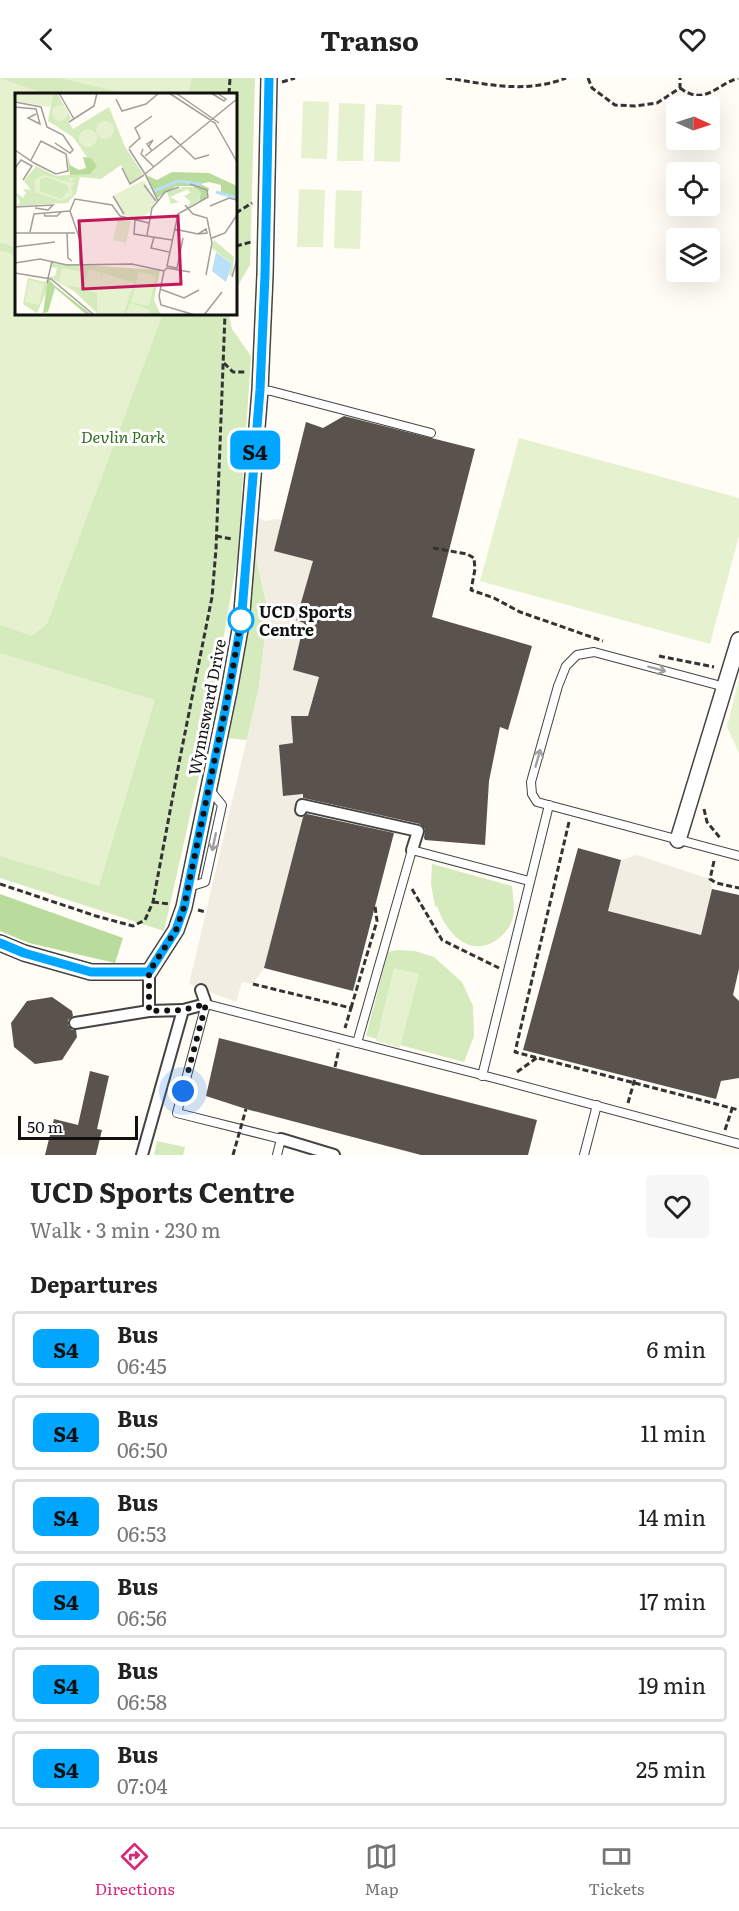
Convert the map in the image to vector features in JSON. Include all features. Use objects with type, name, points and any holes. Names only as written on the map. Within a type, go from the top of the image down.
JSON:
[{"type":"street","name":"Wynnsward Drive","points":[[149,972],[176,930],[189,887],[241,624],[260,390],[276,80]]},
{"type":"street","points":[[678,840],[739,640]]},
{"type":"street","points":[[301,810],[302,805],[417,831],[412,850]]},
{"type":"street","points":[[0,943],[24,953],[91,972],[149,972],[149,1011]]},
{"type":"street","points":[[75,1023],[149,1011],[183,1010],[206,1004],[201,990]]},
{"type":"street","points":[[142,1155],[183,1010]]},
{"type":"street","points":[[280,1139],[334,1155]]},
{"type":"lane","points":[[260,390],[431,433]]},
{"type":"lane","points":[[725,687],[594,652],[577,655],[566,666],[559,682],[531,782],[532,794],[537,802],[739,856]]},
{"type":"lane","points":[[482,1076],[549,805]]},
{"type":"lane","points":[[357,1043],[412,850],[529,882]]},
{"type":"lane","points":[[277,1155],[280,1139],[177,1113],[206,1004],[739,1144]]},
{"type":"lane","points":[[584,1155],[597,1105]]},
{"type":"path","points":[[276,80],[295,78]]},
{"type":"path","points":[[446,78],[478,84],[524,88],[566,78]]},
{"type":"path","points":[[588,78],[592,88],[615,105],[635,106],[657,103],[680,88]]},
{"type":"path","points":[[680,78],[680,88]]},
{"type":"path","points":[[680,88],[690,96],[703,96],[738,78]]},
{"type":"path","points":[[237,246],[257,241]]},
{"type":"path","points":[[0,884],[133,926],[145,920],[153,902],[212,597],[225,315]]},
{"type":"path","points":[[224,363],[233,372],[249,373]]},
{"type":"path","points":[[216,536],[238,540]]},
{"type":"path","points":[[434,548],[467,554],[474,558],[475,569],[471,590],[494,598],[520,612],[607,642]]},
{"type":"path","points":[[658,656],[720,668]]},
{"type":"path","points":[[572,811],[515,1052],[634,1080],[739,1110]]},
{"type":"path","points":[[715,859],[710,879],[716,883],[739,888]]},
{"type":"path","points":[[405,877],[442,940],[508,972]]},
{"type":"path","points":[[153,902],[176,906]]},
{"type":"path","points":[[335,1067],[377,921],[375,906]]},
{"type":"path","points":[[253,984],[351,1008]]},
{"type":"path","points":[[505,1081],[538,1058]]},
{"type":"path","points":[[628,1102],[634,1080]]},
{"type":"path","points":[[233,1155],[246,1109]]},
{"type":"path","points":[[722,1139],[732,1109]]},
{"type":"green space","name":"Devlin Park","points":[[0,78],[255,78],[250,265],[237,287],[237,93],[15,93],[15,315],[229,315],[232,329],[251,356],[238,554],[201,767],[164,931],[0,878]]},
{"type":"green space","points":[[0,78],[42,93],[15,93],[15,248],[0,242]]},
{"type":"green space","points":[[60,78],[192,78],[188,93],[124,93]]},
{"type":"green space","points":[[303,101],[329,102],[327,159],[301,158]]},
{"type":"green space","points":[[339,103],[365,104],[363,161],[337,161]]},
{"type":"green space","points":[[376,104],[402,105],[400,162],[374,161]]},
{"type":"green space","points":[[299,189],[325,190],[323,247],[297,247]]},
{"type":"green space","points":[[336,190],[362,191],[360,249],[334,248]]},
{"type":"green space","points":[[0,250],[15,256],[15,315],[163,315],[47,624],[32,636],[0,625]]},
{"type":"green space","points":[[519,438],[739,498],[739,536],[710,644],[480,581]]},
{"type":"green space","points":[[255,553],[268,610],[259,687],[247,740],[225,738]]},
{"type":"green space","points":[[0,653],[155,700],[99,886],[0,856]]},
{"type":"green space","points":[[739,679],[739,753],[727,727]]},
{"type":"green space","points":[[432,864],[512,886],[513,919],[506,931],[495,941],[476,946],[467,944],[452,933],[437,906],[435,907],[431,884]]},
{"type":"green space","points":[[0,894],[123,938],[115,963],[29,943],[0,931]]},
{"type":"green space","points":[[415,951],[434,957],[462,982],[473,1006],[474,1036],[464,1062],[366,1036],[388,952]]},
{"type":"green space","points":[[394,968],[419,974],[400,1048],[376,1041]]},
{"type":"green space","points":[[157,1141],[185,1147],[183,1155],[154,1155]]},
{"type":"shaded area","points":[[258,518],[266,521],[282,520],[274,551],[326,564],[296,620],[304,623],[293,670],[319,677],[308,716],[291,716],[293,743],[283,796],[303,794],[304,811],[264,968],[253,984],[242,982],[236,1002],[189,984],[259,687],[268,610],[255,553]]},
{"type":"shaded area","points":[[637,855],[710,879],[712,889],[701,935],[608,911],[621,860]]},
{"type":"building","points":[[344,416],[475,449],[432,617],[532,646],[508,730],[500,727],[489,781],[485,845],[425,840],[425,829],[420,824],[303,798],[303,794],[283,796],[279,745],[293,743],[291,716],[308,716],[319,677],[293,670],[304,623],[296,620],[313,561],[274,551],[306,422],[323,428]]},
{"type":"building","points":[[307,814],[394,833],[353,991],[264,968],[303,817]]},
{"type":"building","points":[[578,848],[621,860],[608,911],[701,935],[712,889],[739,895],[739,969],[733,995],[739,1001],[739,1078],[721,1081],[716,1099],[523,1050]]},
{"type":"building","points":[[52,997],[72,1011],[73,1016],[68,1020],[68,1025],[72,1030],[76,1030],[77,1037],[62,1060],[35,1064],[14,1047],[11,1023],[27,1001]]},
{"type":"building","points":[[219,1038],[537,1120],[528,1155],[421,1155],[246,1109],[206,1096]]},
{"type":"building","points":[[90,1071],[109,1076],[97,1129],[102,1130],[96,1155],[45,1155],[54,1119],[78,1125]]},
{"type":"bus line","name":"S4","points":[[0,943],[24,953],[91,972],[149,972],[176,930],[184,907],[241,624],[260,390],[269,78]]},
{"type":"place","name":"UCD Sports Centre","points":[[241,620]]},
{"type":"route","points":[[183,1091],[206,1004],[183,1010],[149,1011],[149,972],[176,930],[184,907],[229,691],[241,620]]}]
